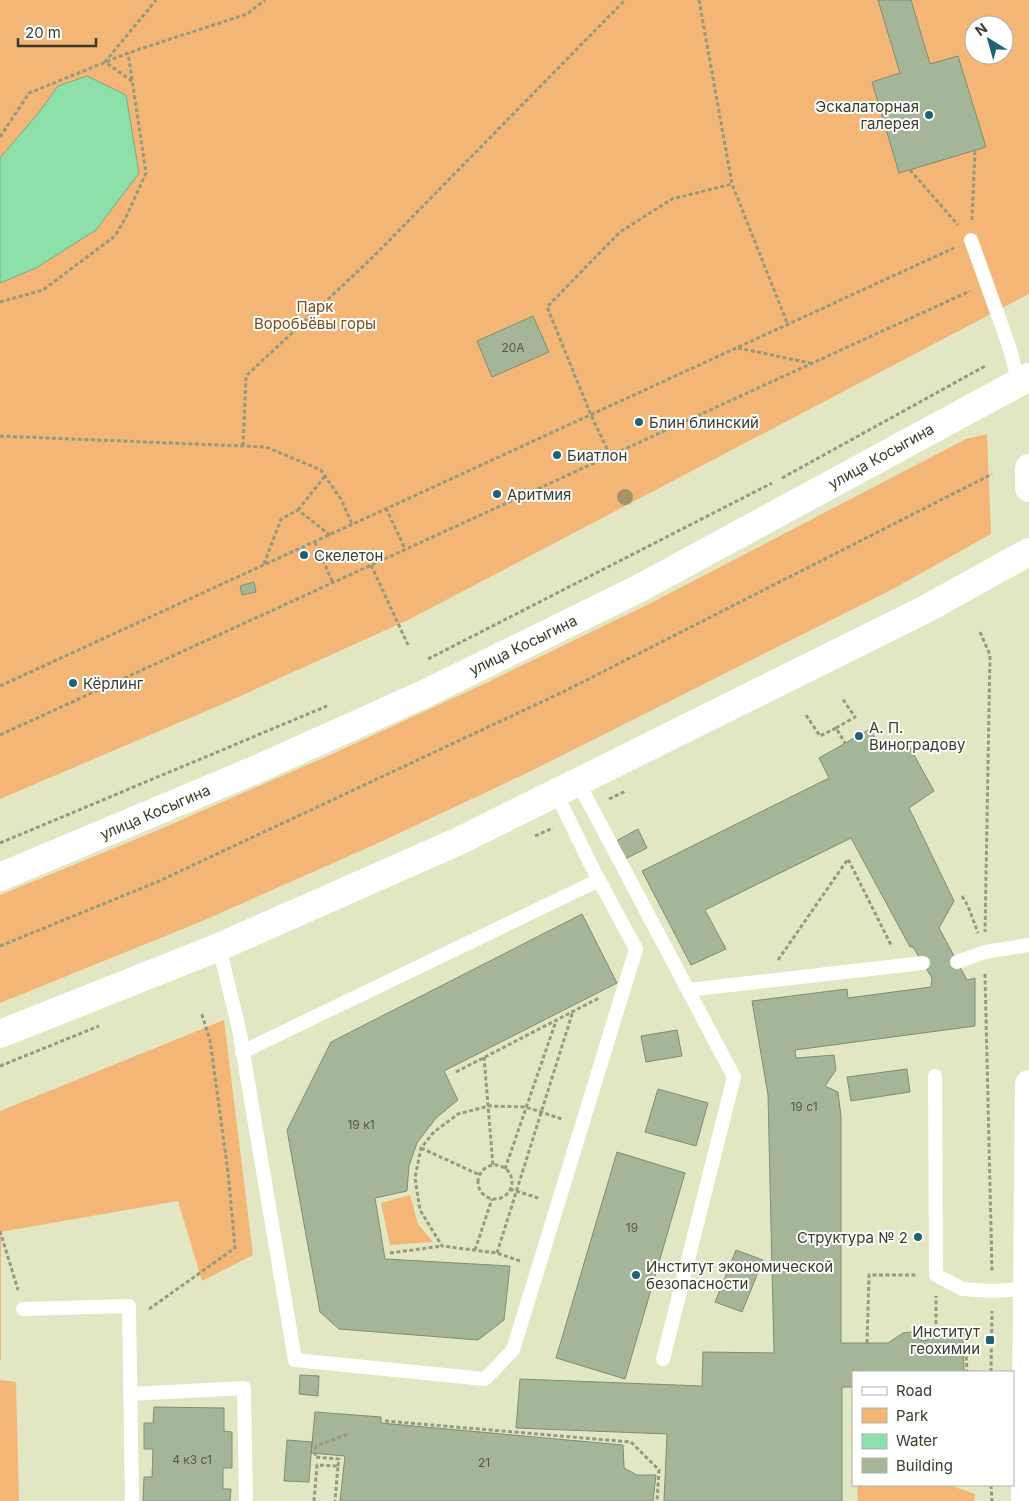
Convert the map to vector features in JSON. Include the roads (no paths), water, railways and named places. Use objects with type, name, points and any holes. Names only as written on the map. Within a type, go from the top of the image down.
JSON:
[{"type":"main road","name":"улица Косыгина","points":[[0,877],[257,769],[422,695],[638,589],[1024,380]]},
{"type":"main road","points":[[1029,468],[1029,488]]},
{"type":"main road","points":[[0,1034],[219,947],[458,841],[924,610],[1029,552]]},
{"type":"main road","points":[[1025,1501],[1029,1084]]},
{"type":"lane","points":[[971,240],[1009,346],[1024,380]]},
{"type":"lane","points":[[219,947],[236,1016],[295,1360],[485,1379],[513,1350],[636,949],[599,880],[567,787]]},
{"type":"lane","points":[[567,787],[688,990],[734,1078],[664,1359]]},
{"type":"lane","points":[[242,1052],[599,880]]},
{"type":"lane","points":[[957,962],[985,952],[1029,945]]},
{"type":"lane","points":[[688,990],[923,963]]},
{"type":"lane","points":[[935,1076],[936,1276],[963,1290],[1028,1289]]},
{"type":"lane","points":[[23,1309],[129,1306],[132,1501]]},
{"type":"lane","points":[[130,1394],[244,1388],[246,1501]]},
{"type":"water","points":[[87,76],[126,95],[139,173],[96,230],[36,268],[0,283],[0,158],[40,111],[58,86]]},
{"type":"place","name":"Эскалаторная галерея","points":[[929,115]]},
{"type":"place","name":"Блин блинский","points":[[639,422]]},
{"type":"place","name":"Биатлон","points":[[557,455]]},
{"type":"place","name":"Аритмия","points":[[497,494]]},
{"type":"place","name":"Скелетон","points":[[304,555]]},
{"type":"place","name":"Кёрлинг","points":[[73,683]]},
{"type":"place","name":"А. П. Виноградову","points":[[859,736]]},
{"type":"place","name":"Структура № 2","points":[[918,1237]]},
{"type":"place","name":"Институт экономической безопасности","points":[[636,1275]]},
{"type":"place","name":"Институт геохимии","points":[[990,1340]]},
{"type":"park label","name":"Парк Воробьёвы горы","points":[[315,314]]}]
